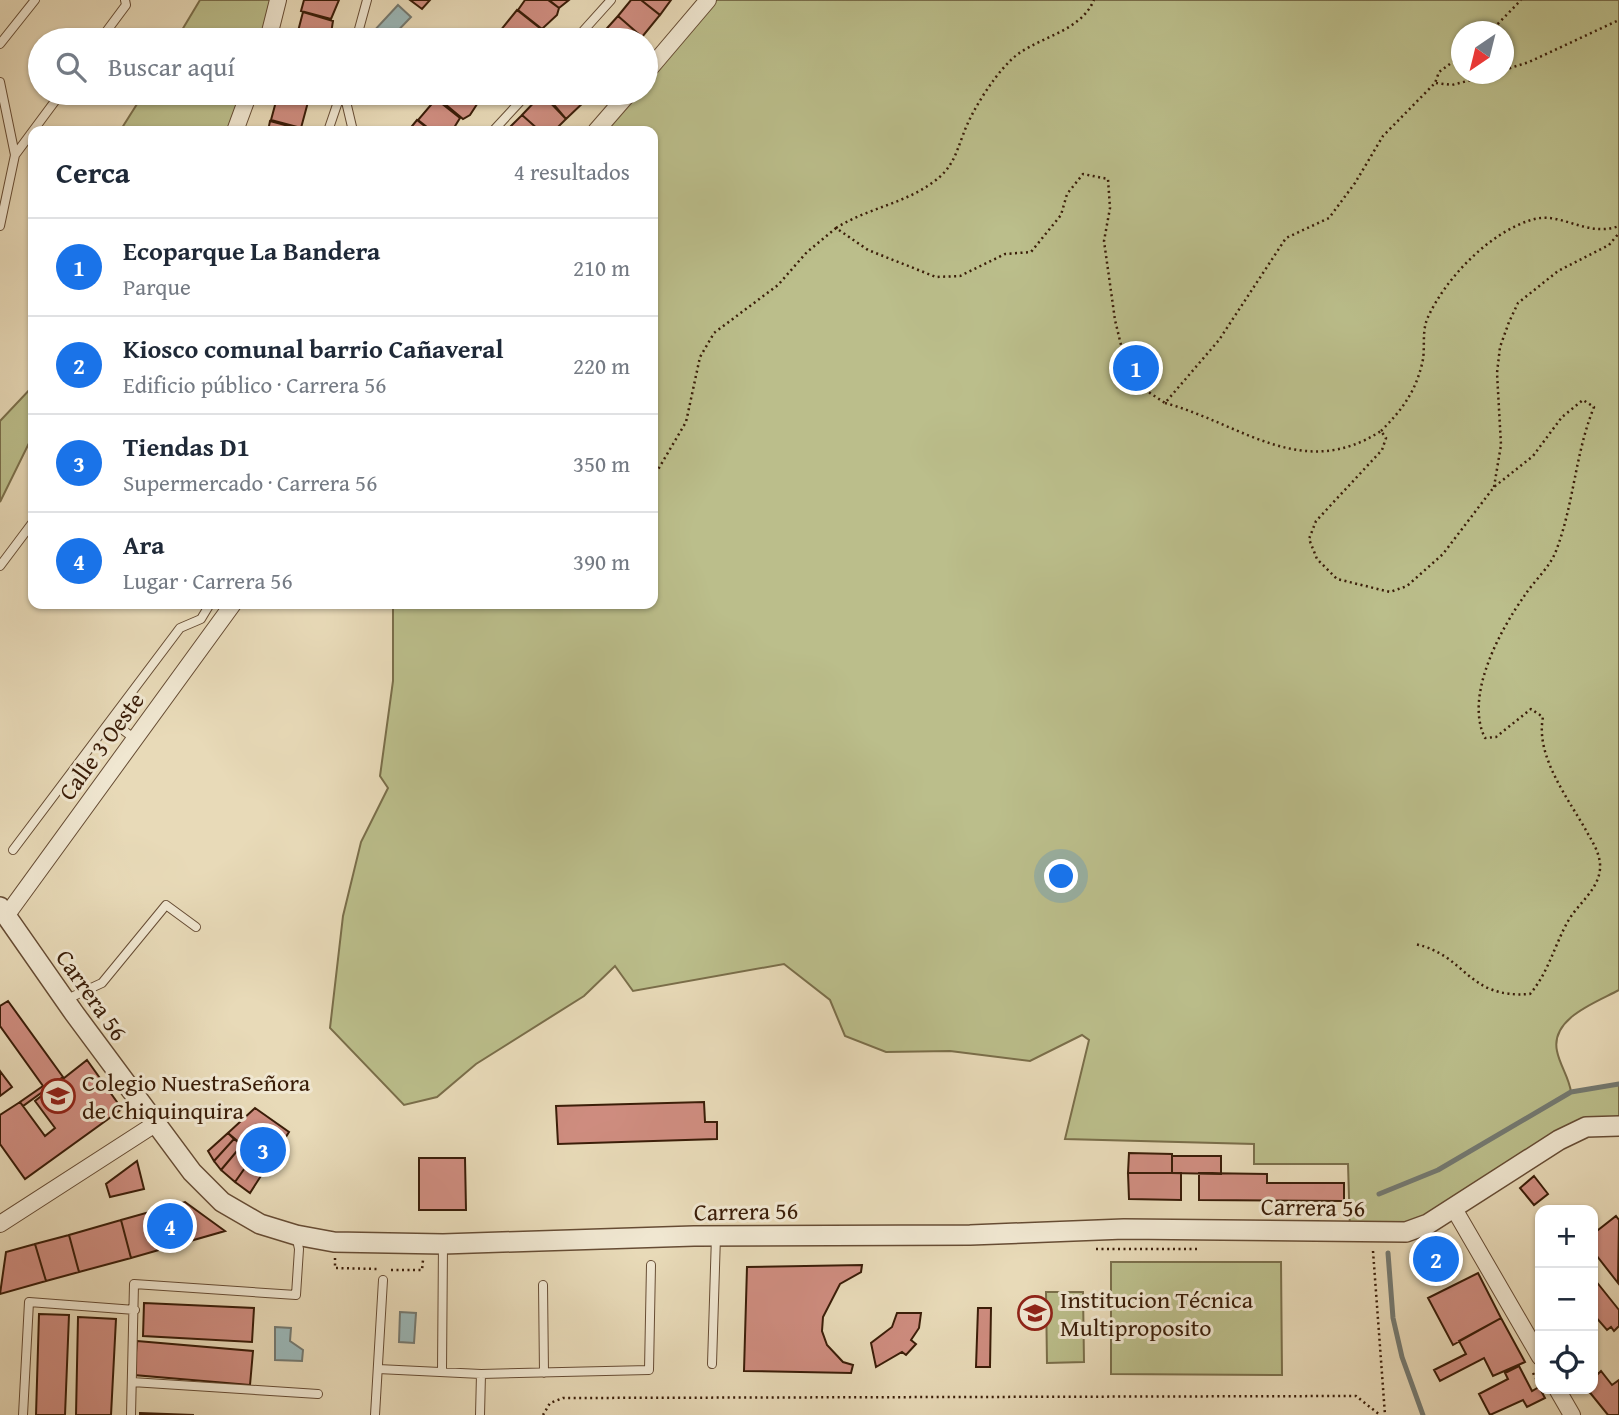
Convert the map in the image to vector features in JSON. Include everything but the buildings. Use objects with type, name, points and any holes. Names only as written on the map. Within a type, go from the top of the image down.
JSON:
[{"type":"street","points":[[271,28],[278,0]]},
{"type":"street","points":[[658,59],[708,0]]},
{"type":"street","points":[[237,126],[245,105]]},
{"type":"street","points":[[600,126],[619,105]]},
{"type":"street","name":"Calle 3 Oeste","points":[[3,911],[135,739],[229,609]]},
{"type":"street","name":"Carrera 56","points":[[3,911],[192,1172],[222,1202],[260,1224],[296,1236],[334,1242],[443,1244],[716,1236],[970,1235],[1124,1228],[1406,1232],[1428,1224],[1559,1140],[1586,1127],[1617,1125]]},
{"type":"street","points":[[0,1224],[155,1124]]},
{"type":"street","points":[[1453,1207],[1535,1361]]},
{"type":"street","points":[[1560,1394],[1572,1415]]},
{"type":"lane","points":[[0,44],[35,0]]},
{"type":"lane","points":[[109,28],[126,5],[125,0]]},
{"type":"lane","points":[[359,28],[367,0]]},
{"type":"lane","points":[[586,28],[611,0]]},
{"type":"lane","points":[[0,82],[15,155],[0,226]]},
{"type":"lane","points":[[37,126],[52,105]]},
{"type":"lane","points":[[330,126],[338,105]]},
{"type":"lane","points":[[346,105],[352,126]]},
{"type":"lane","points":[[498,126],[517,105]]},
{"type":"lane","points":[[15,155],[28,137]]},
{"type":"lane","points":[[0,566],[28,530]]},
{"type":"lane","points":[[13,850],[180,628],[201,618],[207,609]]},
{"type":"lane","points":[[111,721],[135,739]]},
{"type":"lane","points":[[65,1000],[102,983],[166,905],[195,927]]},
{"type":"lane","points":[[131,1415],[134,1284],[296,1294],[299,1249],[296,1236]]},
{"type":"lane","points":[[712,1364],[716,1236]]},
{"type":"lane","points":[[442,1370],[443,1244]]},
{"type":"lane","points":[[378,1369],[442,1370],[481,1374],[649,1370],[652,1265]]},
{"type":"lane","points":[[375,1415],[383,1280]]},
{"type":"lane","points":[[544,1285],[544,1373]]},
{"type":"lane","points":[[23,1415],[29,1302],[135,1310]]},
{"type":"lane","points":[[480,1415],[481,1374]]},
{"type":"lane","points":[[132,1382],[317,1394]]},
{"type":"path","points":[[658,470],[686,422],[700,357],[714,333],[778,285],[807,252],[836,228],[859,213],[908,198],[951,168],[963,133],[995,78],[1012,59],[1084,16],[1094,0]]},
{"type":"path","points":[[1501,21],[1521,0]]},
{"type":"path","points":[[1514,67],[1619,20]]},
{"type":"path","points":[[1165,403],[1219,340],[1286,238],[1329,218],[1355,183],[1383,136],[1435,83],[1439,72],[1451,63]]},
{"type":"path","points":[[1435,83],[1456,84]]},
{"type":"path","points":[[836,228],[867,250],[936,277],[960,276],[1005,254],[1031,252],[1061,215],[1067,194],[1083,174],[1108,179],[1110,208],[1104,241],[1115,320],[1132,381],[1165,403],[1222,422],[1275,447],[1322,454],[1363,443],[1381,431],[1406,405],[1423,363],[1423,336],[1428,318],[1454,277],[1478,250],[1532,219],[1557,220],[1588,230],[1605,231],[1619,226]]},
{"type":"path","points":[[1494,487],[1501,445],[1497,373],[1500,347],[1518,303],[1558,271],[1609,245],[1619,233]]},
{"type":"path","points":[[1381,431],[1386,438],[1382,450],[1316,521],[1310,539],[1317,559],[1337,579],[1390,592],[1407,586],[1443,554],[1494,487],[1533,456],[1562,418],[1583,400],[1594,407],[1578,452],[1573,496],[1555,554],[1497,639],[1477,712],[1479,726],[1485,738],[1496,737],[1531,709],[1543,717],[1540,730],[1542,750],[1597,849],[1600,867],[1596,883],[1569,919],[1544,977],[1530,994],[1493,992],[1432,948],[1415,944]]},
{"type":"path","points":[[1382,1415],[1373,1249],[1385,1248]]},
{"type":"path","points":[[543,1415],[550,1403],[563,1398],[1356,1396],[1382,1415]]},
{"type":"green space","points":[[200,0],[278,0],[271,28],[183,28]]},
{"type":"green space","points":[[708,0],[1619,0],[1619,990],[1568,1020],[1557,1039],[1557,1051],[1571,1092],[1619,1084],[1619,1123],[1586,1127],[1428,1224],[1350,1231],[1348,1164],[1254,1164],[1254,1144],[1065,1139],[1089,1040],[1082,1035],[1030,1061],[950,1051],[886,1052],[845,1036],[830,1000],[784,964],[633,991],[615,966],[584,996],[476,1064],[437,1097],[404,1105],[330,1028],[343,916],[361,842],[388,788],[380,776],[393,681],[393,609],[658,609],[658,126],[600,126],[619,105],[658,105],[658,59]]},
{"type":"green space","points":[[136,105],[245,105],[237,126],[123,126]]},
{"type":"green space","points":[[28,391],[28,445],[0,502],[0,421]]},
{"type":"green space","points":[[1111,1262],[1281,1262],[1282,1375],[1111,1374]]},
{"type":"green space","points":[[1046,1292],[1083,1292],[1084,1362],[1047,1363]]},
{"type":"water","points":[[398,5],[411,17],[400,28],[377,28]]},
{"type":"water","points":[[400,1312],[416,1313],[414,1343],[399,1342]]},
{"type":"water","points":[[275,1327],[291,1328],[290,1341],[303,1350],[302,1361],[275,1360]]},
{"type":"waterway","points":[[1379,1194],[1438,1170],[1571,1092],[1619,1084]]},
{"type":"waterway","points":[[1388,1253],[1393,1318],[1402,1357],[1423,1415]]},
{"type":"place","name":"Ecoparque La Bandera","points":[[1136,368]]},
{"type":"place","name":"Colegio NuestraSeñora de Chiquinquira","points":[[58,1096]]},
{"type":"place","name":"Tiendas D1","points":[[263,1150]]},
{"type":"place","name":"Ara","points":[[170,1226]]},
{"type":"place","name":"Kiosco comunal barrio Cañaveral","points":[[1436,1259]]},
{"type":"place","name":"Institucion Técnica Multiproposito","points":[[1035,1313]]}]
